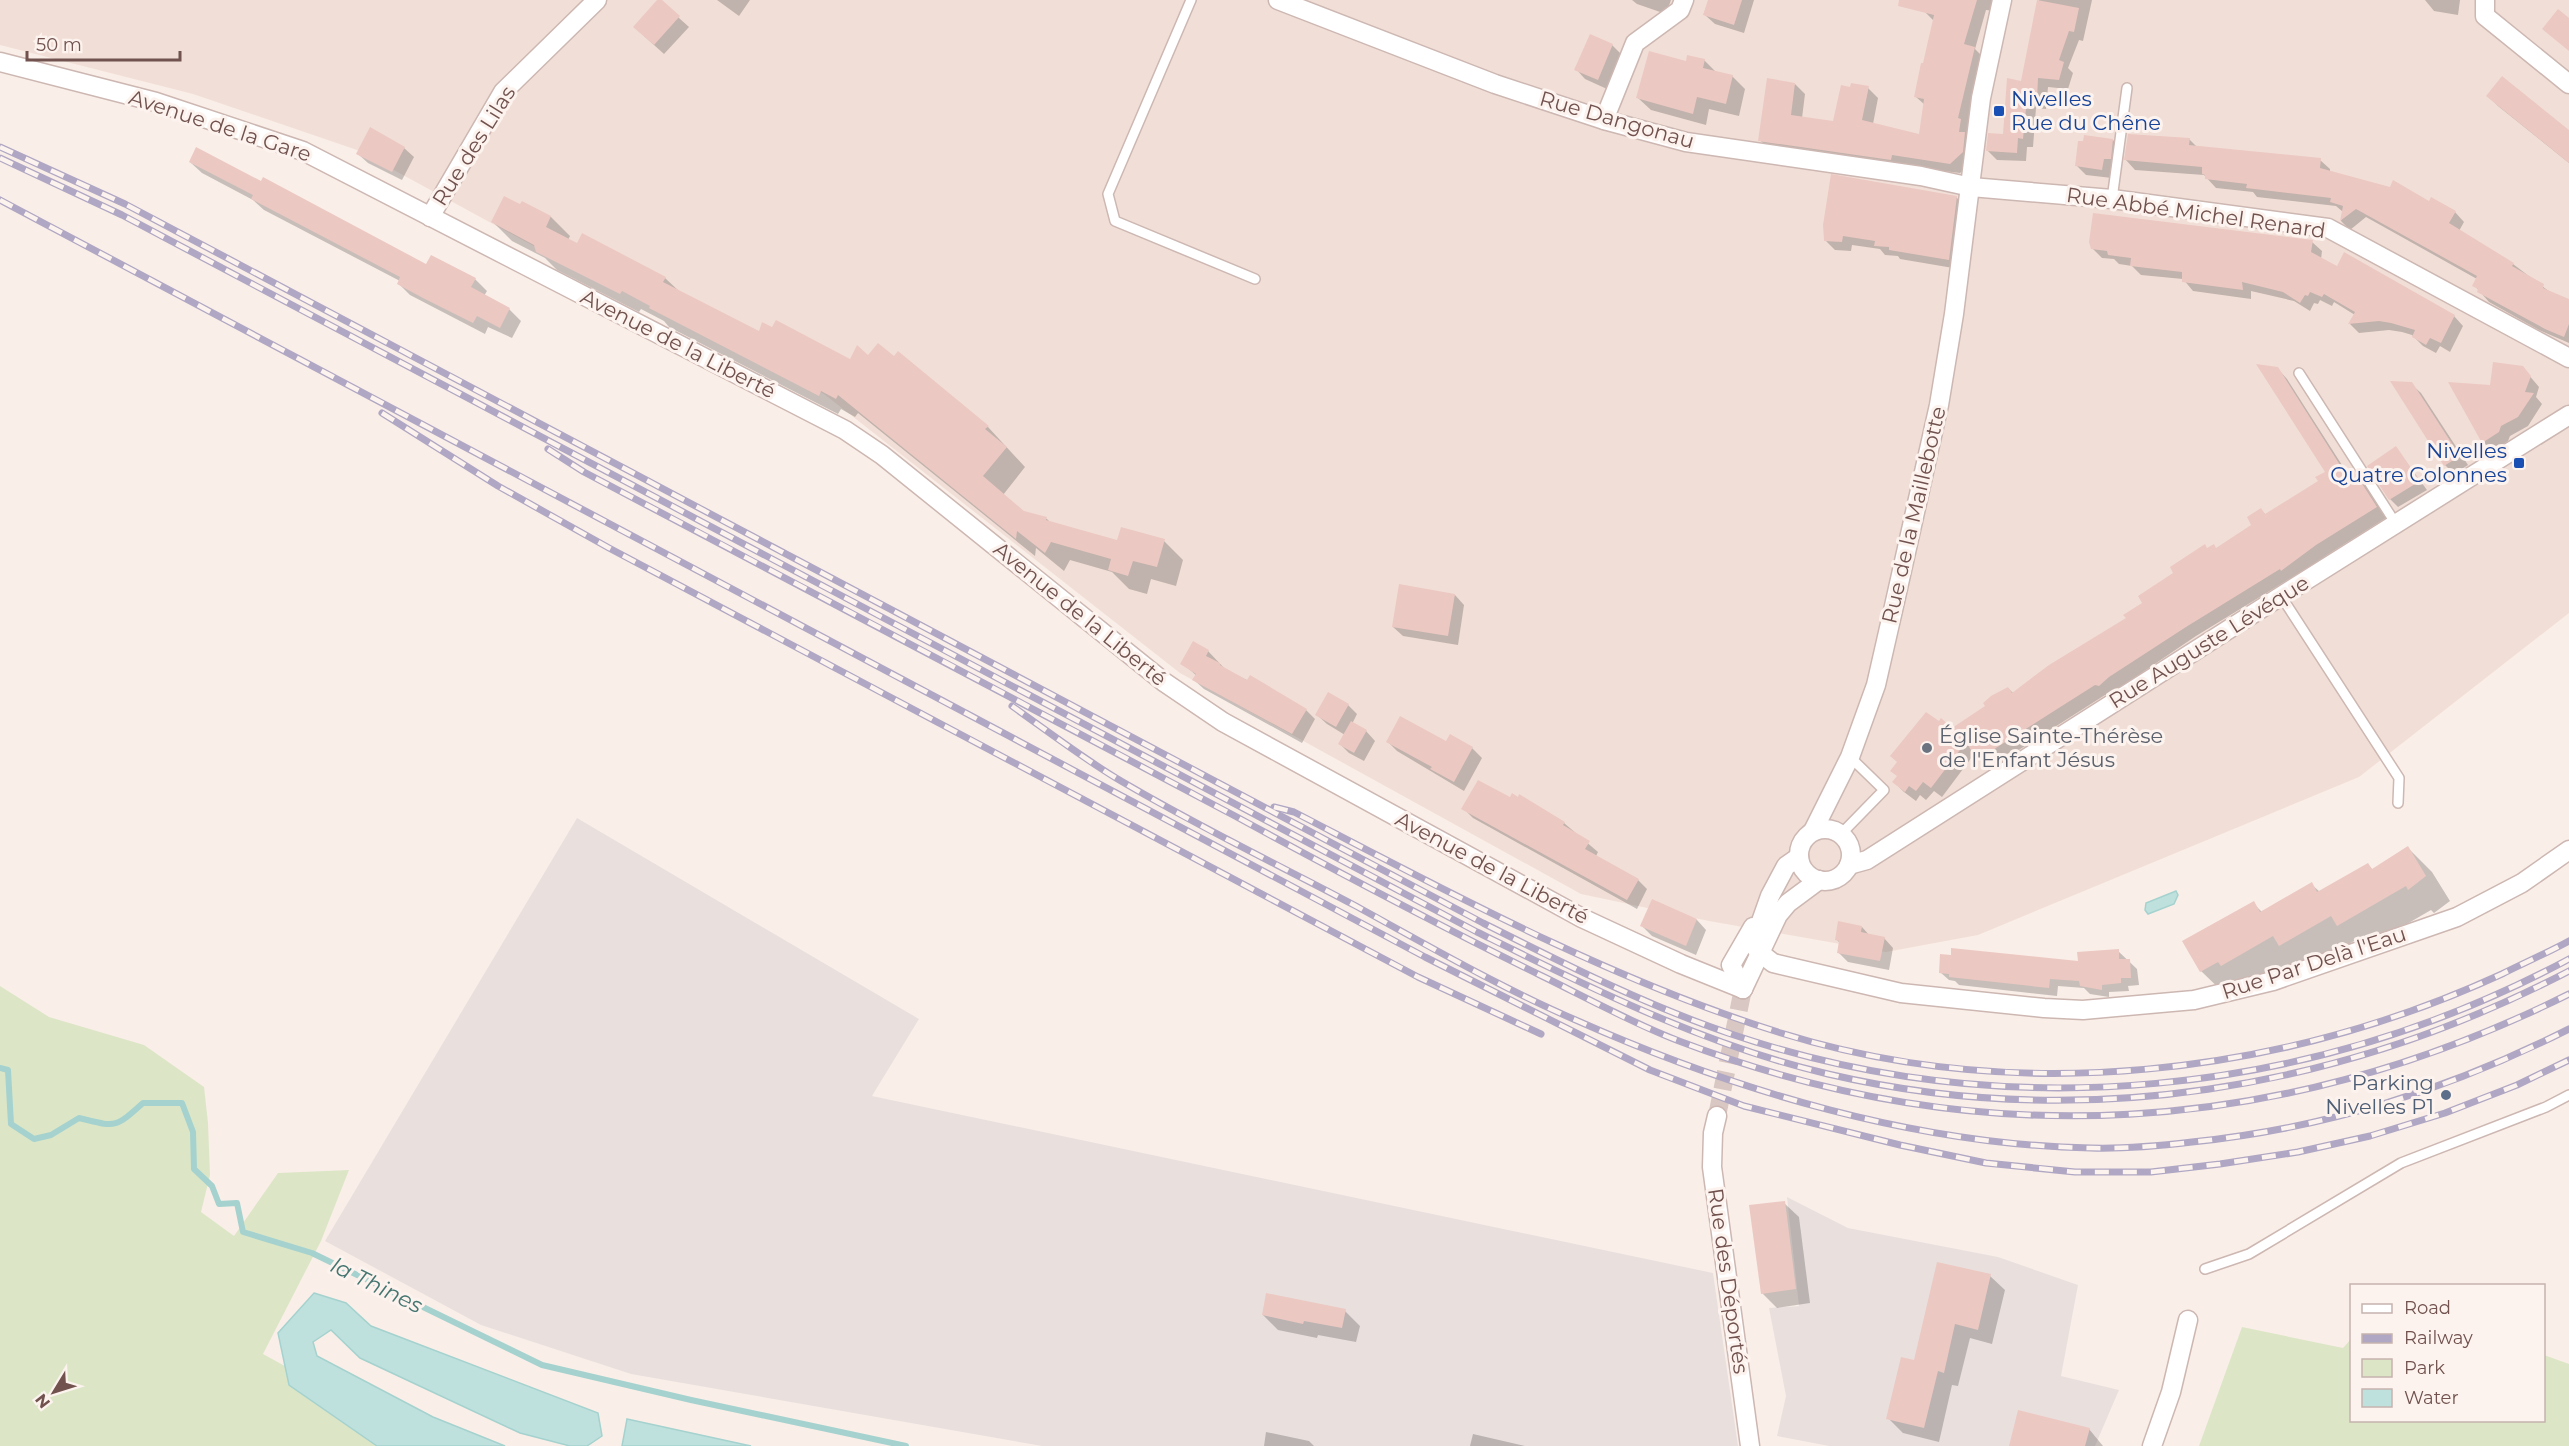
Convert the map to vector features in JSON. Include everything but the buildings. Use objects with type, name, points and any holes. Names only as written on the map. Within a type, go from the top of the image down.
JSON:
[{"type":"street","name":"Rue des Lilas","points":[[430,217],[503,92],[597,0]]},
{"type":"street","name":"Rue Dangonau","points":[[1278,0],[1495,84],[1604,120],[1686,142],[1921,176],[1971,187]]},
{"type":"street","points":[[1604,120],[1635,43],[1680,10],[1684,0]]},
{"type":"street","name":"Rue de la Maillebotte","points":[[1814,831],[1850,757],[1876,685],[1939,405],[1954,314],[1981,98],[2002,0]]},
{"type":"street","points":[[2485,0],[2485,16],[2569,84]]},
{"type":"street","name":"Avenue de la Gare","points":[[0,62],[156,102],[303,151],[430,217]]},
{"type":"street","name":"Rue Abbé Michel Renard","points":[[1971,187],[2112,200],[2328,228],[2569,358]]},
{"type":"street","name":"Avenue de la Liberté","points":[[430,217],[844,430],[882,455],[1164,682],[1223,722],[1582,918],[1681,964],[1743,989]]},
{"type":"street","name":"Rue Auguste Lévéque","points":[[1849,865],[1867,860],[2569,415]]},
{"type":"street","points":[[1743,989],[1778,915],[1788,903],[1819,880],[1836,878],[1849,865],[1850,847],[1841,834],[1824,828],[1814,831],[1801,843],[1799,857],[1803,869],[1810,876],[1819,880]]},
{"type":"street","name":"Rue Par Delà l'Eau","points":[[1759,952],[1773,963],[1901,993],[2083,1010],[2194,1000],[2273,981],[2457,917],[2522,883],[2569,850]]},
{"type":"street","points":[[1743,989],[1731,965],[1786,866],[1799,857]]},
{"type":"street","points":[[1759,952],[1753,944],[1770,896]]},
{"type":"street","name":"Rue des Déportés","points":[[1717,1116],[1713,1133],[1712,1167],[1750,1446]]},
{"type":"street","points":[[2151,1446],[2171,1392],[2188,1320]]},
{"type":"lane","points":[[1191,0],[1108,194],[1115,221],[1255,279]]},
{"type":"lane","points":[[2112,200],[2127,88]]},
{"type":"lane","points":[[2299,373],[2396,524]]},
{"type":"lane","points":[[2281,596],[2399,778],[2398,803]]},
{"type":"lane","points":[[1841,834],[1884,790],[1850,757]]},
{"type":"lane","points":[[2205,1269],[2249,1254],[2401,1163],[2546,1107],[2569,1095]]},
{"type":"shaded area","points":[[0,0],[2569,0],[2569,613],[2359,777],[1978,935],[1886,952],[1709,921],[1581,894],[1180,673],[824,394],[530,244],[357,150],[193,94],[0,45]]},
{"type":"shaded area","points":[[577,818],[919,1019],[872,1096],[1713,1273],[1738,1446],[1042,1446],[631,1374],[481,1325],[325,1241]]},
{"type":"shaded area","points":[[1787,1197],[1848,1228],[1998,1257],[2078,1285],[2061,1376],[2119,1390],[2095,1446],[1829,1446],[1777,1436],[1786,1396],[1769,1308],[1799,1306]]},
{"type":"green space","points":[[0,986],[49,1017],[144,1045],[204,1087],[210,1175],[201,1212],[234,1236],[278,1173],[349,1170],[321,1241],[263,1354],[341,1397],[408,1446],[0,1446]]},
{"type":"green space","points":[[2242,1327],[2343,1348],[2350,1340],[2350,1422],[2545,1422],[2545,1355],[2569,1364],[2569,1446],[2199,1446]]},
{"type":"water","points":[[2176,891],[2178,895],[2174,904],[2148,914],[2145,910],[2146,903]]},
{"type":"water","points":[[314,1293],[346,1303],[371,1326],[598,1413],[602,1436],[587,1446],[570,1446],[520,1433],[360,1358],[331,1330],[313,1342],[317,1356],[433,1417],[505,1446],[377,1446],[289,1385],[278,1333]]},
{"type":"water","points":[[627,1419],[751,1446],[622,1446]]},
{"type":"waterway","name":"la Thines","points":[[0,1068],[8,1070],[11,1124],[34,1139],[51,1135],[79,1118],[114,1124],[126,1118],[143,1103],[182,1103],[193,1132],[194,1169],[212,1186],[219,1204],[237,1203],[243,1232],[312,1253],[542,1365],[906,1446]]},
{"type":"tunnel","points":[[1717,1116],[1743,989]]},
{"type":"railway","points":[[0,147],[125,204],[1483,923],[1634,996],[1728,1033],[1833,1063],[1940,1081],[2048,1088],[2156,1083],[2263,1068],[2368,1042],[2470,1006],[2569,959]]},
{"type":"railway","points":[[0,158],[122,215],[1477,932],[1649,1013],[1782,1062],[1828,1074],[1923,1091],[2018,1100],[2114,1099],[2208,1089],[2301,1071],[2393,1046],[2482,1012],[2569,971]]},
{"type":"railway","points":[[0,200],[1425,957],[1650,1070],[1744,1106],[1900,1145],[1986,1163],[2075,1172],[2151,1172],[2298,1152],[2370,1136],[2445,1113],[2517,1085],[2569,1060]]},
{"type":"railway","points":[[382,413],[498,486],[609,548],[1418,977],[1541,1034]]},
{"type":"railway","points":[[548,449],[584,472],[1464,937],[1661,1034],[1792,1078],[1905,1102],[2017,1114],[2129,1114],[2241,1102],[2351,1078],[2461,1042],[2569,994]]},
{"type":"railway","points":[[1012,706],[1089,761],[1145,795],[1521,995],[1638,1046],[1700,1070],[1828,1110],[1894,1125],[1960,1137],[2025,1145],[2091,1148],[2154,1146],[2242,1136],[2339,1116],[2432,1088],[2524,1051],[2569,1029]]},
{"type":"railway","points":[[1274,807],[1294,812],[1533,933],[1655,988],[1718,1012],[1781,1033],[1871,1056],[1962,1069],[2054,1073],[2147,1069],[2239,1057],[2329,1037],[2417,1009],[2502,974],[2569,941]]},
{"type":"place","name":"Nivelles Rue du Chêne","points":[[1999,111]]},
{"type":"place","name":"Nivelles Quatre Colonnes","points":[[2519,463]]},
{"type":"place","name":"Église Sainte-Thérèse de l'Enfant Jésus","points":[[1927,748]]},
{"type":"place","name":"Parking Nivelles P1","points":[[2446,1095]]}]
